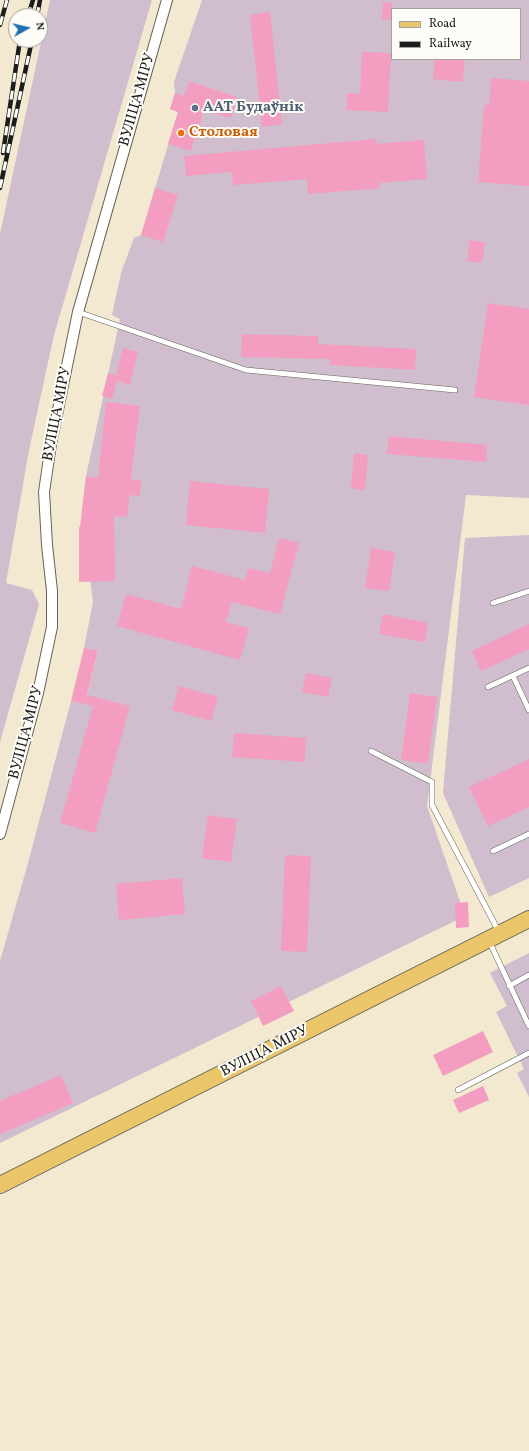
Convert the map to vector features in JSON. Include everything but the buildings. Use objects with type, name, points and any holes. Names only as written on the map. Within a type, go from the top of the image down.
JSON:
[{"type":"main road","name":"ВУЛІЦА МІРУ","points":[[0,1184],[529,919]]},
{"type":"street","name":"ВУЛІЦА МІРУ","points":[[0,834],[38,694],[52,627],[52,591],[47,545],[44,492],[51,444],[78,312],[167,0]]},
{"type":"lane","points":[[78,312],[246,370],[455,390]]},
{"type":"lane","points":[[493,603],[529,591]]},
{"type":"lane","points":[[488,687],[529,668]]},
{"type":"lane","points":[[513,676],[529,710]]},
{"type":"lane","points":[[371,751],[432,782],[432,804],[494,936],[509,986],[529,1026]]},
{"type":"lane","points":[[493,851],[529,834]]},
{"type":"lane","points":[[509,986],[529,975]]},
{"type":"lane","points":[[458,1090],[529,1053]]},
{"type":"shaded area","points":[[50,0],[152,0],[54,335],[29,450],[6,583],[32,590],[39,604],[0,742],[0,234],[40,48],[48,48],[48,9]]},
{"type":"shaded area","points":[[202,0],[529,0],[529,498],[466,495],[427,806],[465,916],[0,1143],[0,961],[71,701],[85,704],[98,652],[84,648],[93,602],[82,512],[86,476],[120,319],[112,315],[121,273],[134,238],[141,235],[178,112],[170,109],[175,93],[174,82]]},
{"type":"shaded area","points":[[529,535],[529,878],[489,897],[443,793],[465,538]]},
{"type":"shaded area","points":[[529,953],[529,1097],[517,1073],[524,1069],[496,1012],[507,1006],[490,973]]},
{"type":"railway","points":[[0,25],[7,0]]},
{"type":"railway","points":[[30,8],[33,0]]},
{"type":"railway","points":[[38,8],[40,0]]},
{"type":"railway","points":[[3,153],[19,48]]},
{"type":"railway","points":[[0,188],[30,48]]},
{"type":"place","name":"ААТ Будаўнік","points":[[195,108]]},
{"type":"place","name":"Столовая","points":[[181,133]]}]
